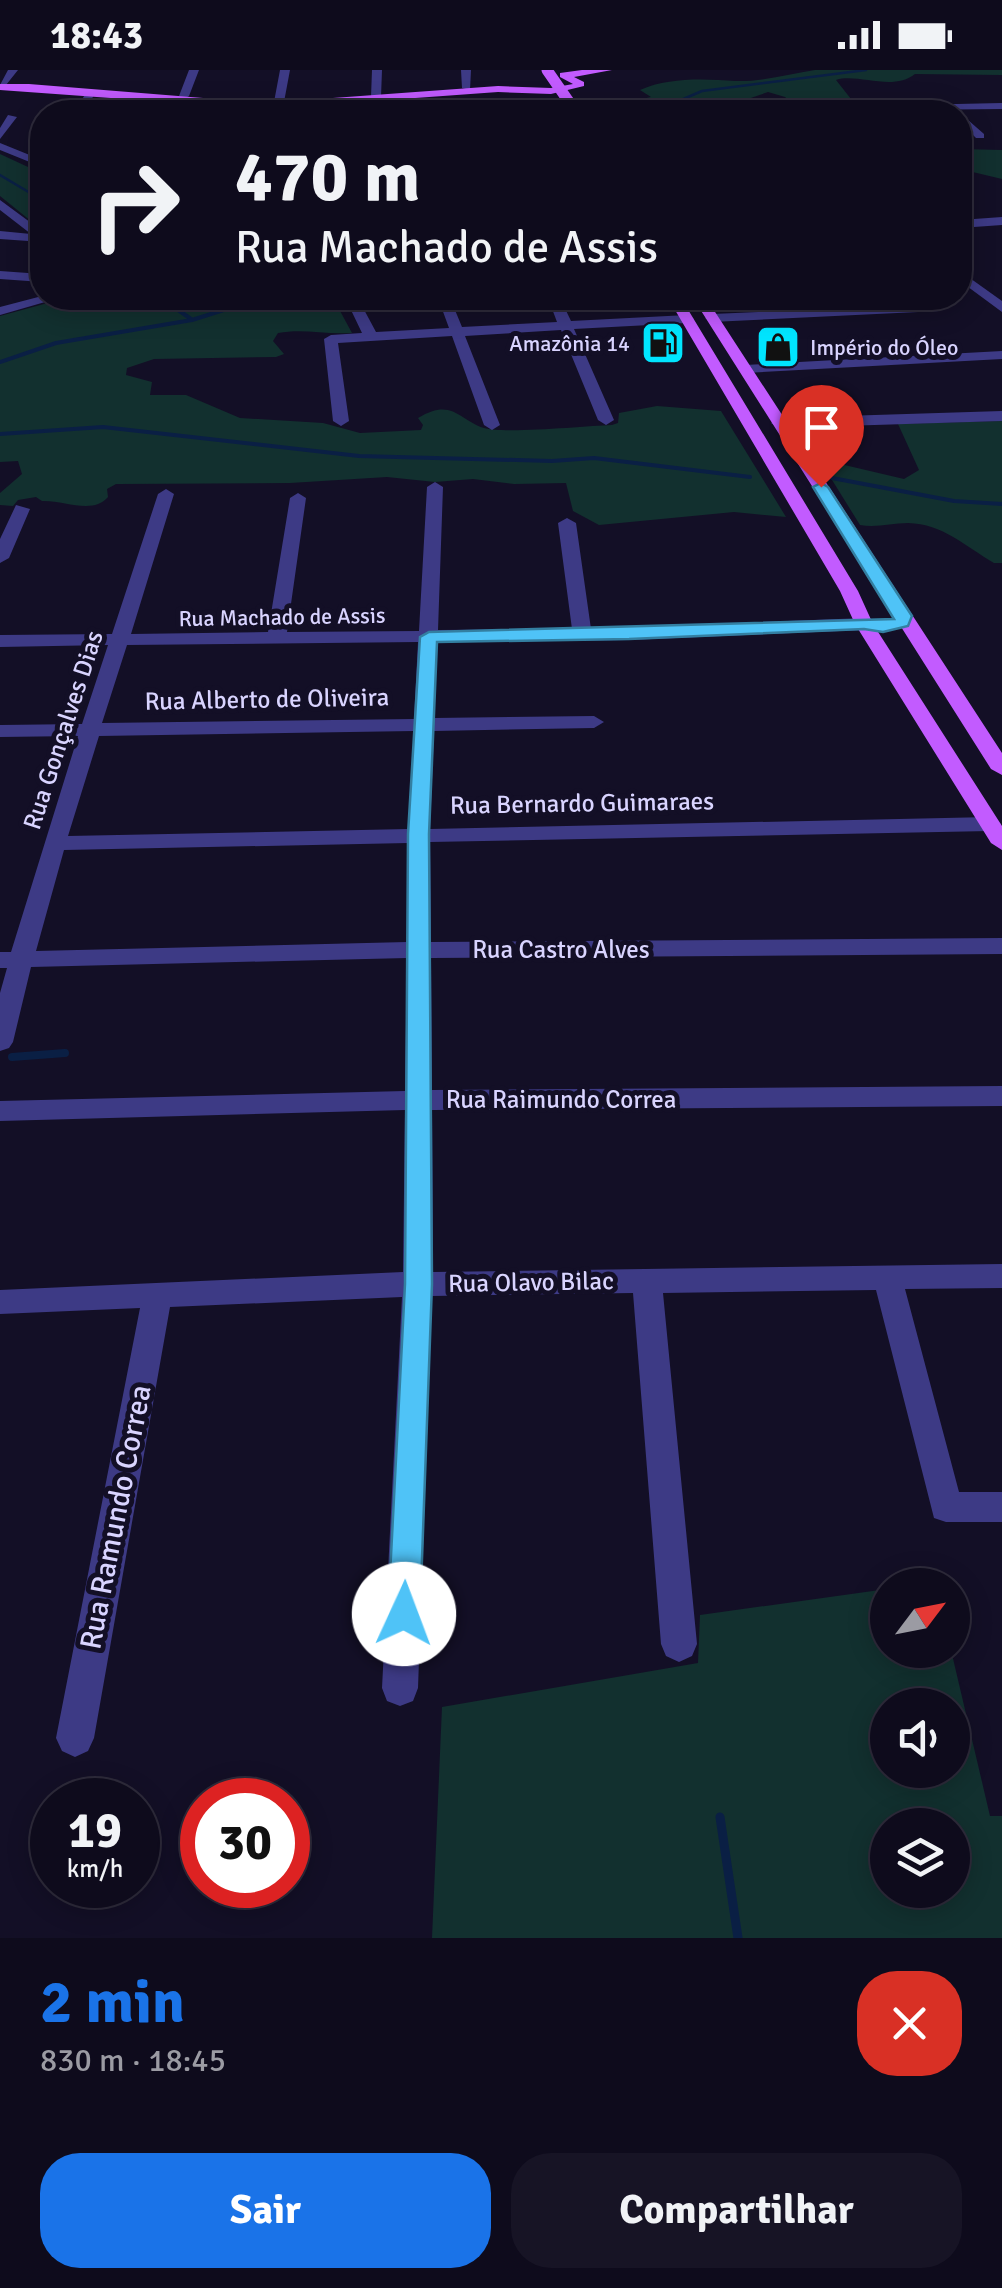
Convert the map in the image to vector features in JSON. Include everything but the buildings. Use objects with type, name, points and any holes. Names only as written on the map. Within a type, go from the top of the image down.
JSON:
[{"type":"main road","points":[[396,100],[535,76],[611,72]]},
{"type":"main road","points":[[407,100],[508,88],[577,86],[611,72]]},
{"type":"main road","points":[[562,74],[577,86]]},
{"type":"main road","points":[[535,76],[546,100]]},
{"type":"main road","points":[[535,76],[556,100]]},
{"type":"main road","points":[[535,76],[565,100]]},
{"type":"main road","points":[[1,85],[94,85],[163,100]]},
{"type":"main road","points":[[574,100],[577,86]]},
{"type":"main road","points":[[681,310],[849,591],[864,624],[996,833]]},
{"type":"main road","points":[[707,310],[1002,769]]},
{"type":"main road","points":[[864,624],[895,625],[902,622],[903,616]]},
{"type":"main road","points":[[890,664],[897,659],[916,657],[932,666],[949,687]]},
{"type":"street","points":[[1,85],[14,70]]},
{"type":"street","points":[[183,100],[194,70]]},
{"type":"street","points":[[278,100],[285,70]]},
{"type":"street","points":[[373,100],[377,70]]},
{"type":"street","points":[[466,70],[466,88]]},
{"type":"street","points":[[86,100],[94,85]]},
{"type":"street","points":[[941,97],[944,100]]},
{"type":"street","points":[[972,110],[1002,106]]},
{"type":"street","points":[[0,136],[12,116]]},
{"type":"street","points":[[972,128],[980,136]]},
{"type":"street","points":[[0,146],[30,159]]},
{"type":"street","points":[[0,204],[30,228]]},
{"type":"street","points":[[972,214],[1002,213]]},
{"type":"street","points":[[972,223],[1002,221]]},
{"type":"street","points":[[0,235],[30,236]]},
{"type":"street","points":[[0,275],[30,277]]},
{"type":"street","points":[[972,284],[1002,308]]},
{"type":"street","points":[[0,312],[30,304]]},
{"type":"street","points":[[358,310],[371,337]]},
{"type":"street","points":[[448,310],[492,425]]},
{"type":"street","points":[[561,310],[606,420]]},
{"type":"street","points":[[341,421],[330,339],[687,319]]},
{"type":"street","points":[[745,370],[1002,355]]},
{"type":"street","points":[[780,423],[1002,416]]},
{"type":"street","points":[[400,1688],[418,1284],[418,834],[436,487]]},
{"type":"street","name":"Rua Gonçalves Dias","points":[[0,1042],[10,960],[55,843],[166,494]]},
{"type":"street","points":[[276,640],[298,498]]},
{"type":"street","points":[[0,558],[22,509]]},
{"type":"street","points":[[567,523],[582,635]]},
{"type":"street","name":"Rua Machado de Assis","points":[[0,641],[582,635],[864,624]]},
{"type":"street","name":"Rua Alberto de Oliveira","points":[[0,732],[594,722]]},
{"type":"street","name":"Rua Bernardo Guimaraes","points":[[55,843],[418,834],[996,833]]},
{"type":"street","name":"Rua Castro Alves","points":[[10,960],[418,950],[1002,946]]},
{"type":"street","name":"Rua Raimundo Correa","points":[[0,1111],[419,1100],[1002,1096]]},
{"type":"street","points":[[887,1276],[946,1506],[1002,1506]]},
{"type":"street","name":"Rua Olavo Bilac","points":[[0,1302],[418,1284],[1002,1276]]},
{"type":"street","points":[[647,1280],[678,1644]]},
{"type":"street","name":"Rua Ramundo Correa","points":[[75,1738],[157,1296]]},
{"type":"green space","points":[[815,70],[1002,70],[1002,75],[915,74],[896,82],[836,80],[852,100],[788,100],[768,92],[745,100],[637,100],[651,97],[640,90],[663,83],[755,80]]},
{"type":"green space","points":[[972,149],[1002,150],[1002,179],[972,172]]},
{"type":"green space","points":[[0,154],[30,168],[30,220],[0,196]]},
{"type":"green space","points":[[30,308],[340,310],[352,333],[278,333],[273,341],[284,354],[276,357],[154,359],[127,368],[126,375],[152,382],[150,395],[186,395],[240,418],[323,423],[360,433],[421,430],[423,425],[418,418],[439,410],[454,412],[484,428],[509,430],[612,425],[618,423],[619,413],[657,406],[721,411],[786,517],[734,512],[599,525],[573,511],[566,483],[514,484],[473,479],[435,482],[387,477],[290,483],[116,484],[107,489],[108,497],[94,505],[42,501],[36,497],[18,500],[13,506],[0,505],[0,493],[22,474],[18,461],[0,462],[0,316]]},
{"type":"green space","points":[[1002,421],[1002,563],[994,563],[953,537],[921,524],[860,525],[819,459],[904,479],[919,470],[898,424]]},
{"type":"green space","points":[[870,1591],[870,1668],[955,1668],[960,1688],[870,1688],[870,1788],[970,1788],[970,1731],[990,1816],[1002,1816],[1002,1938],[432,1938],[442,1707],[698,1663],[700,1615]]},
{"type":"waterway","points":[[681,100],[702,91],[866,70]]},
{"type":"waterway","points":[[0,175],[30,193]]},
{"type":"waterway","points":[[178,310],[191,319]]},
{"type":"waterway","points":[[0,362],[56,343],[192,320],[224,310]]},
{"type":"waterway","points":[[0,434],[103,427],[359,456],[552,461],[594,458],[750,477]]},
{"type":"waterway","points":[[832,478],[954,501],[1002,504]]},
{"type":"waterway","points":[[12,1057],[65,1053]]},
{"type":"waterway","points":[[720,1817],[738,1938]]},
{"type":"place","name":"Amazônia 14","points":[[663,343]]},
{"type":"place","name":"Império do Óleo","points":[[778,347]]},
{"type":"route","points":[[404,1614],[418,1284],[418,834],[429,637],[883,626],[902,622],[903,616],[821,487]]}]
